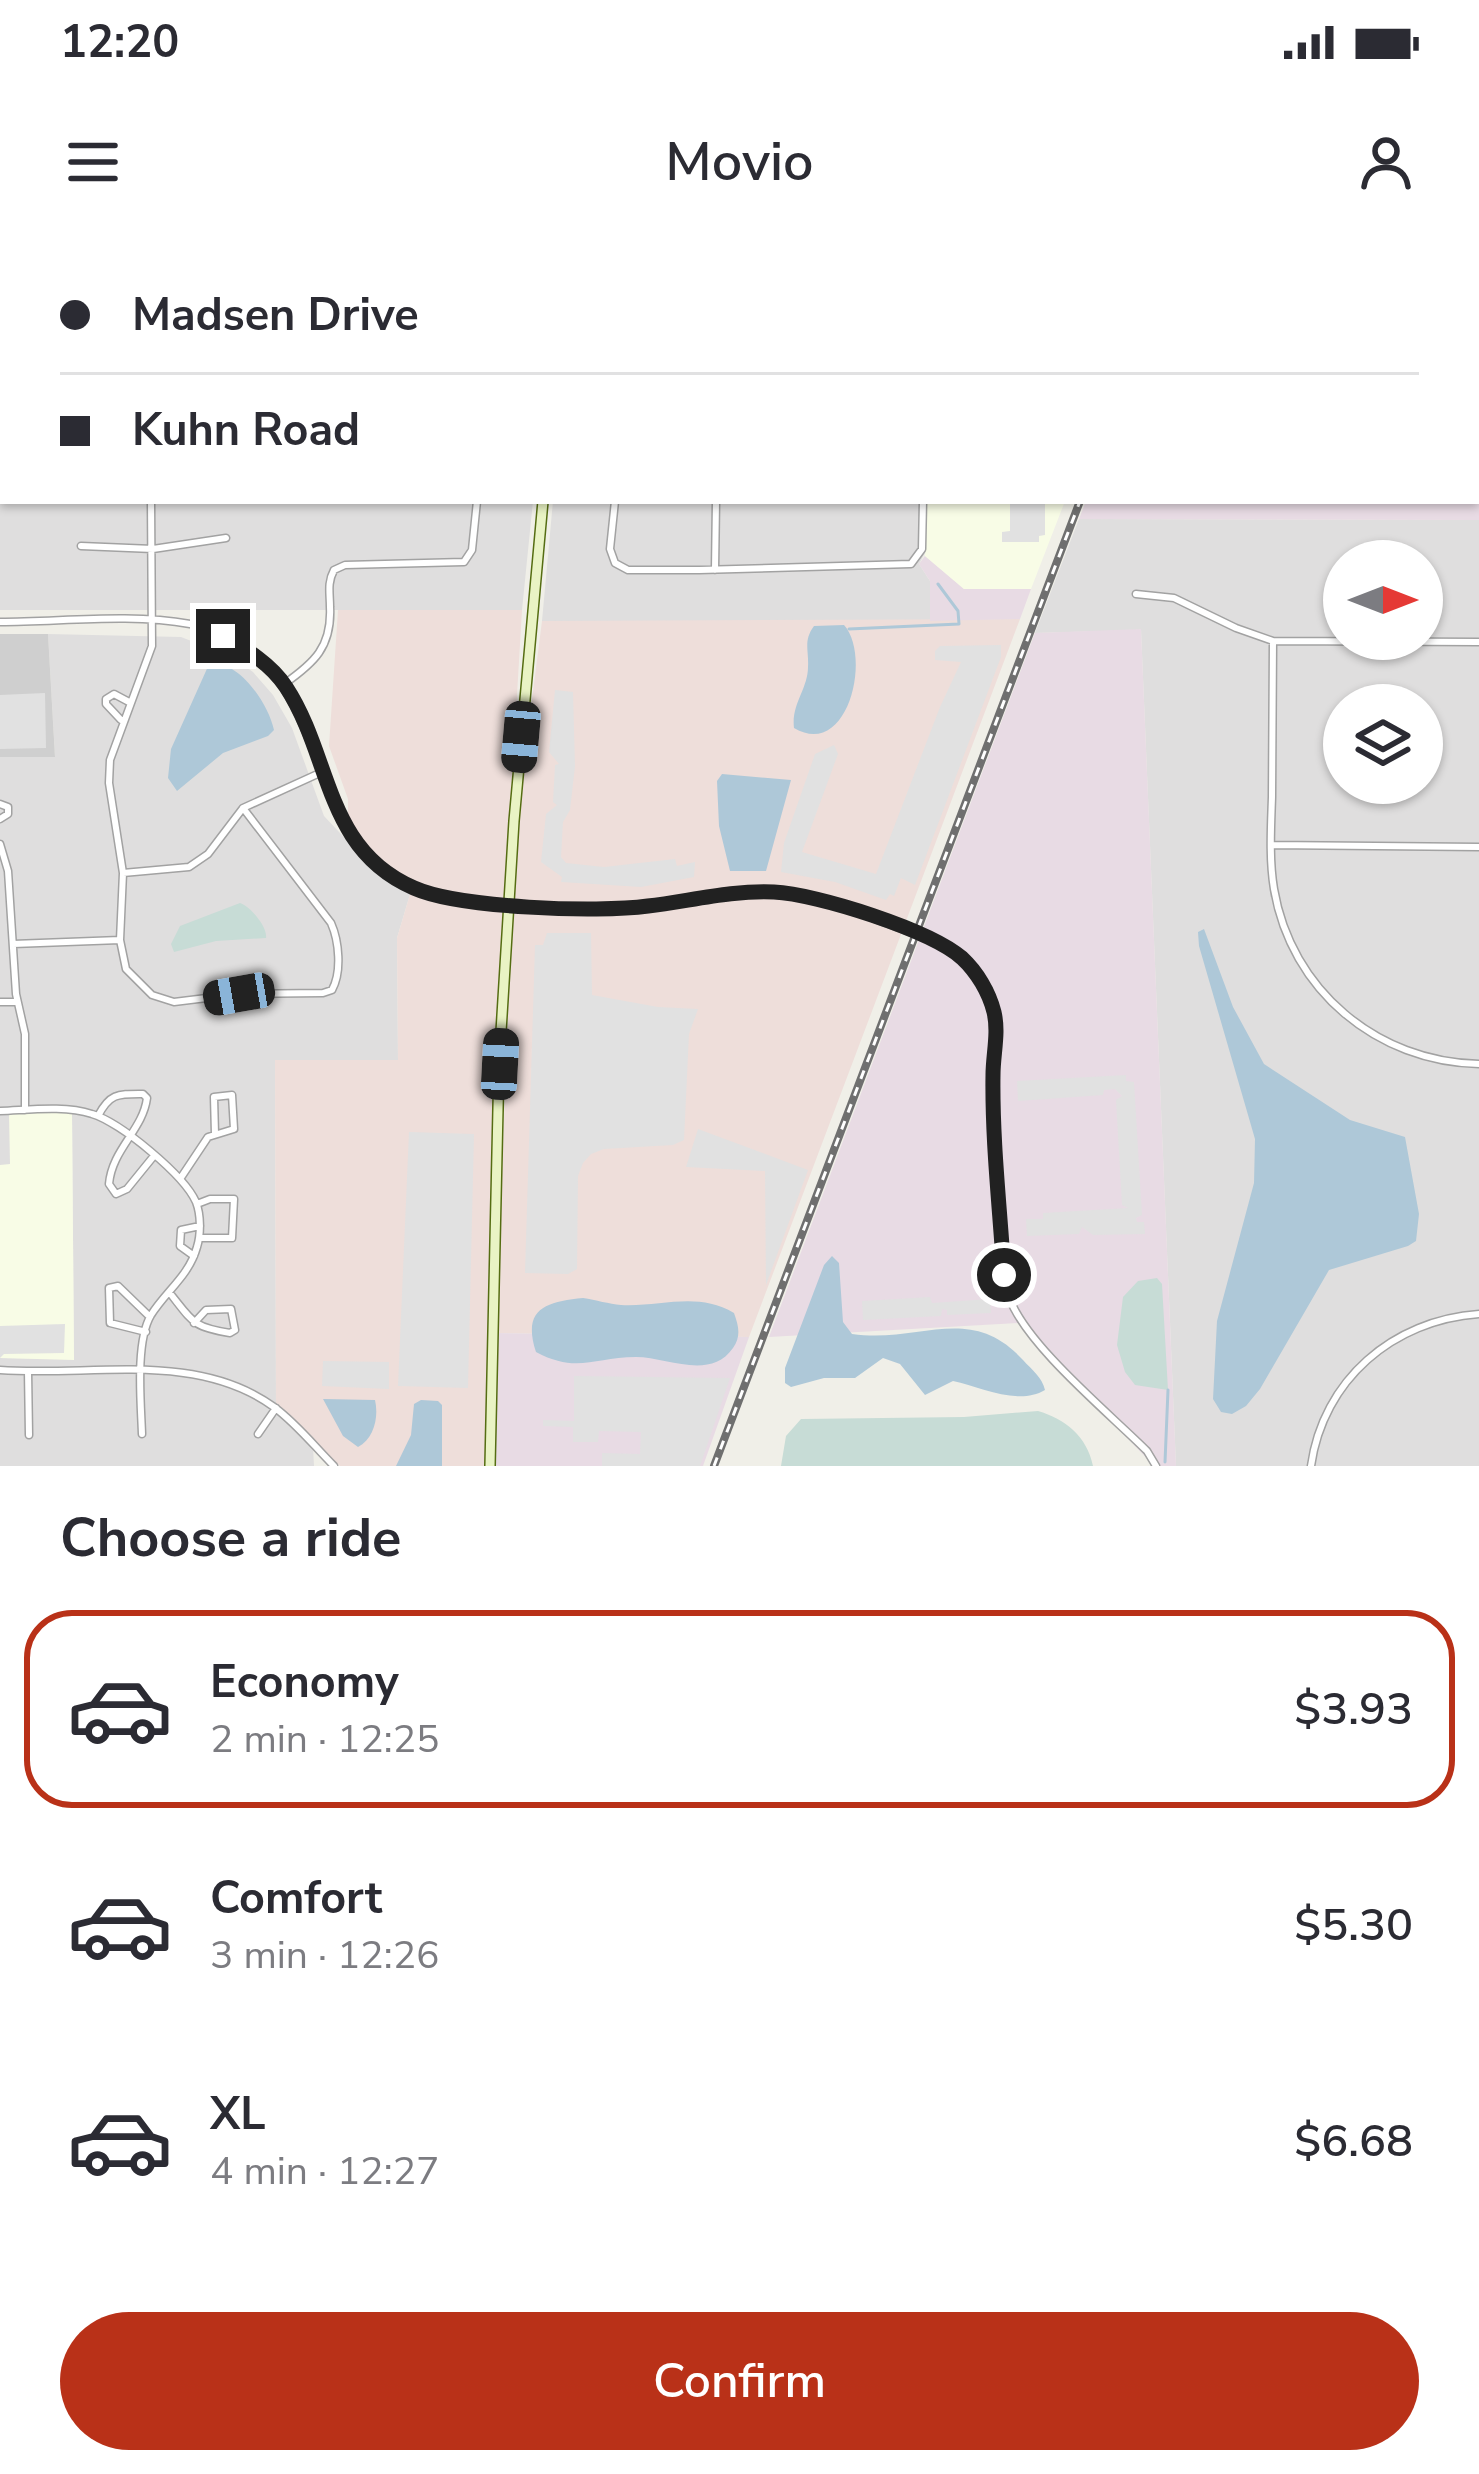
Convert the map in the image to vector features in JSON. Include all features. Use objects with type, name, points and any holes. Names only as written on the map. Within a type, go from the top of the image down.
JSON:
[{"type":"main road","points":[[490,1466],[499,1086],[509,904],[543,504]]},
{"type":"street","points":[[151,504],[153,620],[148,665],[121,720],[109,783],[123,873],[123,960],[132,978],[162,999],[188,1002],[239,994],[332,990],[337,981],[335,931],[243,808]]},
{"type":"street","points":[[284,684],[323,652],[331,625],[329,579],[339,566],[467,560],[477,504]]},
{"type":"street","points":[[615,504],[610,554],[619,566],[635,570],[907,565],[917,560],[922,549],[922,504]]},
{"type":"street","points":[[716,504],[716,570]]},
{"type":"street","points":[[81,546],[153,549],[226,538]]},
{"type":"street","points":[[1136,594],[1174,598],[1249,634],[1273,640],[1479,643]]},
{"type":"street","points":[[0,622],[153,620],[194,625],[223,636],[260,660],[284,684],[305,724],[333,804],[351,835],[383,870],[434,896],[509,904],[636,907],[742,892],[788,893],[832,903],[916,934],[963,959],[986,990],[994,1013],[993,1074],[1008,1294],[1031,1334],[1147,1451],[1156,1466]]},
{"type":"street","points":[[1273,640],[1274,890],[1280,918],[1306,973],[1345,1015],[1398,1047],[1441,1060],[1479,1064]]},
{"type":"street","points":[[121,720],[106,698],[114,694],[129,702]]},
{"type":"street","points":[[123,873],[189,867],[208,854],[243,808],[322,772]]},
{"type":"street","points":[[0,804],[8,807],[8,814],[0,820]]},
{"type":"street","points":[[0,844],[8,872],[17,1002],[25,1034],[25,1110]]},
{"type":"street","points":[[1271,845],[1479,847]]},
{"type":"street","points":[[13,944],[120,940]]},
{"type":"street","points":[[0,1002],[17,1002]]},
{"type":"street","points":[[98,1116],[114,1094],[147,1098],[145,1114],[115,1157],[110,1190],[122,1193],[153,1156]]},
{"type":"street","points":[[180,1179],[214,1134],[214,1097],[232,1095],[234,1129],[214,1134]]},
{"type":"street","points":[[0,1111],[75,1111],[98,1116],[180,1179],[197,1204],[200,1226],[194,1256],[150,1317],[146,1332],[140,1371],[142,1434]]},
{"type":"street","points":[[197,1204],[234,1199],[232,1238],[199,1238]]},
{"type":"street","points":[[194,1256],[180,1246],[178,1234],[200,1226]]},
{"type":"street","points":[[146,1332],[110,1323],[109,1288],[118,1286],[150,1317]]},
{"type":"street","points":[[170,1292],[194,1323],[199,1328],[235,1330],[231,1309],[206,1310],[194,1323]]},
{"type":"street","points":[[1311,1466],[1324,1417],[1367,1358],[1415,1328],[1479,1314]]},
{"type":"street","points":[[0,1370],[140,1371],[206,1377],[241,1388],[276,1408],[330,1465]]},
{"type":"street","points":[[28,1371],[29,1435]]},
{"type":"street","points":[[258,1434],[276,1408]]},
{"type":"shaded area","points":[[0,504],[533,504],[522,610],[0,610]]},
{"type":"shaded area","points":[[553,504],[927,504],[926,551],[919,564],[930,581],[930,621],[542,621]]},
{"type":"shaded area","points":[[927,504],[1064,504],[1031,589],[964,589],[925,556]]},
{"type":"shaded area","points":[[1010,504],[1045,504],[1045,535],[1039,536],[1039,542],[1002,542],[1002,532],[1010,531]]},
{"type":"shaded area","points":[[1085,504],[1479,504],[1479,520],[1079,519]]},
{"type":"shaded area","points":[[1079,519],[1479,520],[1479,1466],[1176,1466],[1141,630],[1035,633]]},
{"type":"shaded area","points":[[925,556],[964,589],[1031,589],[1020,619],[930,621],[930,581],[919,564]]},
{"type":"shaded area","points":[[338,610],[522,610],[492,1120],[486,1466],[340,1466],[276,1404],[275,1060],[398,1060],[397,938],[411,891],[372,867],[348,838],[348,799],[329,746]]},
{"type":"shaded area","points":[[1020,619],[749,1337],[496,1333],[512,907],[636,914],[720,901],[718,897],[630,909],[513,901],[519,801],[542,621]]},
{"type":"shaded area","points":[[844,625],[856,659],[850,700],[829,730],[813,734],[794,728],[807,675],[811,631],[814,626]]},
{"type":"shaded area","points":[[1141,629],[1176,1466],[1154,1466],[1018,1323],[769,1337],[1035,633]]},
{"type":"shaded area","points":[[0,634],[48,634],[55,757],[0,757]]},
{"type":"shaded area","points":[[48,634],[181,637],[230,656],[253,672],[292,728],[324,816],[372,867],[411,891],[397,938],[398,1061],[275,1060],[276,1412],[313,1447],[314,1466],[0,1466],[0,1358],[74,1359],[72,1114],[10,1165],[0,1165],[0,757],[55,756]]},
{"type":"shaded area","points":[[1001,645],[1001,657],[915,885],[901,878],[894,896],[886,900],[835,882],[781,872],[784,843],[815,754],[834,745],[838,754],[802,852],[876,874],[961,662],[935,660],[935,651],[940,646]]},
{"type":"shaded area","points":[[210,662],[242,676],[266,708],[274,730],[223,753],[177,791],[168,778],[171,749]]},
{"type":"shaded area","points":[[555,690],[573,692],[575,766],[561,857],[566,863],[604,867],[675,859],[677,866],[695,862],[694,877],[641,887],[561,882],[562,877],[541,862],[546,814],[557,805],[553,802],[555,765],[559,764],[549,752]]},
{"type":"shaded area","points":[[45,693],[46,748],[0,749],[0,695]]},
{"type":"shaded area","points":[[722,774],[791,780],[766,871],[730,871],[719,826],[717,781]]},
{"type":"shaded area","points":[[240,903],[258,918],[266,938],[216,941],[174,952],[171,944],[180,926]]},
{"type":"shaded area","points":[[1204,929],[1233,1007],[1264,1064],[1350,1120],[1405,1137],[1419,1214],[1416,1241],[1408,1246],[1329,1270],[1260,1389],[1232,1414],[1221,1412],[1213,1399],[1217,1321],[1254,1183],[1255,1139],[1199,946],[1198,932]]},
{"type":"shaded area","points":[[547,933],[591,933],[592,995],[698,1009],[689,1034],[684,1140],[673,1145],[604,1149],[583,1163],[578,1176],[577,1269],[568,1274],[525,1273],[535,945],[543,945]]},
{"type":"shaded area","points":[[1126,1075],[1126,1081],[1134,1082],[1142,1215],[1136,1218],[1144,1222],[1145,1234],[1093,1235],[1082,1227],[1079,1234],[1027,1236],[1026,1219],[1043,1219],[1043,1213],[1128,1208],[1122,1205],[1116,1100],[1122,1096],[1115,1089],[1104,1090],[1103,1095],[1018,1101],[1017,1081]]},
{"type":"shaded area","points":[[9,1113],[72,1113],[74,1360],[0,1358],[0,1165],[10,1164]]},
{"type":"shaded area","points":[[698,1129],[808,1170],[766,1285],[765,1171],[686,1167]]},
{"type":"shaded area","points":[[409,1132],[474,1134],[468,1388],[398,1386]]},
{"type":"shaded area","points":[[832,1256],[839,1263],[843,1322],[852,1334],[943,1329],[983,1333],[1023,1360],[1045,1390],[1011,1396],[953,1381],[925,1395],[900,1364],[883,1358],[855,1378],[824,1378],[791,1387],[785,1383],[785,1368],[824,1265]]},
{"type":"shaded area","points":[[1157,1278],[1162,1284],[1168,1390],[1135,1385],[1125,1372],[1117,1345],[1123,1297],[1138,1281]]},
{"type":"shaded area","points":[[930,1297],[932,1303],[990,1299],[991,1313],[947,1315],[942,1309],[941,1316],[863,1320],[862,1301]]},
{"type":"shaded area","points":[[583,1298],[621,1305],[693,1301],[720,1306],[734,1313],[737,1339],[724,1358],[700,1365],[636,1357],[575,1363],[536,1352],[532,1326],[540,1310]]},
{"type":"shaded area","points":[[65,1324],[64,1353],[4,1354],[0,1358],[0,1326]]},
{"type":"shaded area","points":[[496,1333],[749,1337],[703,1466],[494,1466]]},
{"type":"shaded area","points":[[323,1361],[389,1362],[389,1389],[322,1386]]},
{"type":"shaded area","points":[[574,1376],[730,1378],[700,1466],[602,1466],[602,1453],[640,1454],[641,1432],[599,1431],[598,1442],[573,1442],[573,1427],[543,1426],[543,1420],[574,1421]]},
{"type":"shaded area","points":[[323,1399],[375,1400],[374,1427],[368,1439],[358,1447],[343,1436]]},
{"type":"shaded area","points":[[421,1400],[442,1405],[442,1466],[396,1466],[411,1435],[414,1404]]},
{"type":"shaded area","points":[[1038,1411],[1073,1430],[1093,1466],[781,1466],[786,1436],[801,1419]]},
{"type":"waterway","points":[[849,629],[959,624],[958,611],[938,584]]},
{"type":"waterway","points":[[1165,1462],[1168,1390]]},
{"type":"railway","points":[[714,1466],[1079,504]]},
{"type":"route","points":[[223,636],[260,660],[284,684],[305,724],[333,804],[351,835],[373,862],[414,889],[485,903],[607,908],[742,892],[788,893],[832,903],[916,934],[963,959],[986,990],[994,1013],[1004,1275]]}]
